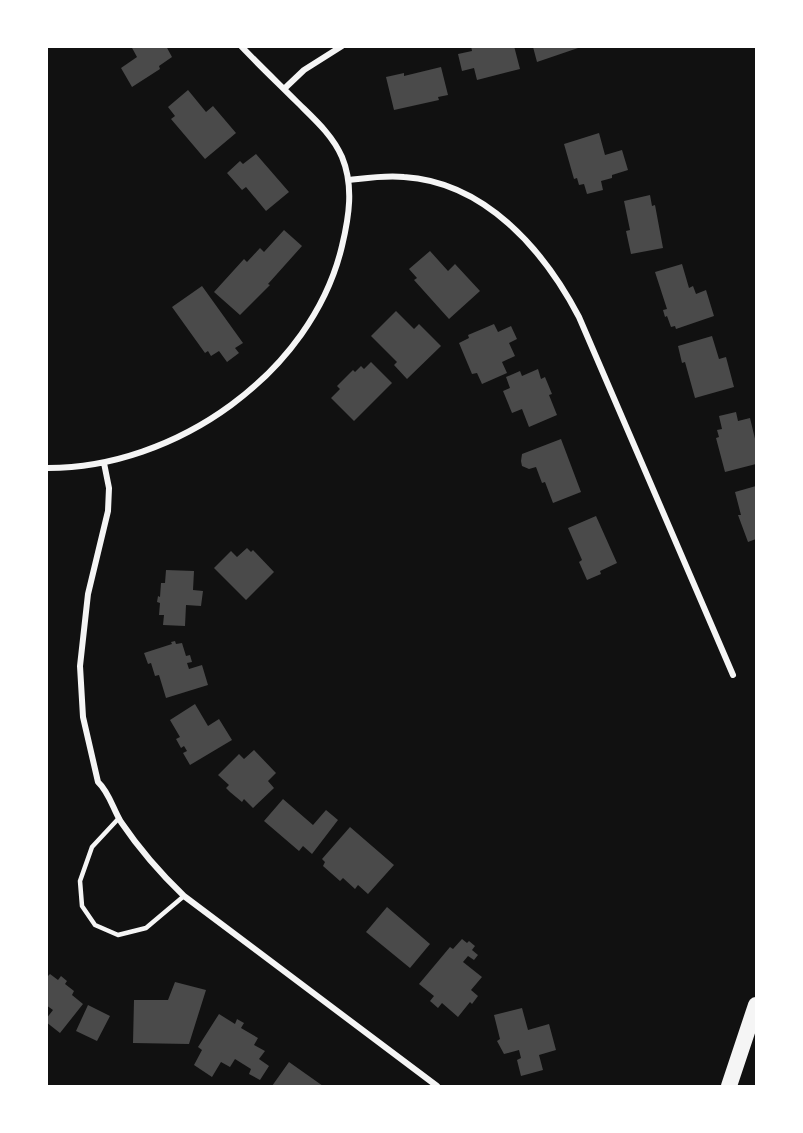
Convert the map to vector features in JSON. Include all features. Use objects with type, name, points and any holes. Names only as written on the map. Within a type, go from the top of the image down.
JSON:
[{"type":"highway","points":[[729,1086],[756,1005]]},
{"type":"street","points":[[46,468],[104,463],[152,449],[200,426],[238,399],[288,353],[316,313],[337,269],[350,215],[349,180],[342,157],[328,133],[241,46]]},
{"type":"street","points":[[284,89],[304,70],[342,46]]},
{"type":"street","points":[[349,180],[382,176],[405,177],[432,181],[453,189],[476,200],[502,219],[526,239],[547,263],[565,289],[579,317],[733,675]]},
{"type":"street","points":[[104,463],[108,488],[108,511],[88,594],[80,666],[83,717],[98,782],[103,786],[119,818],[145,856],[184,896],[437,1086]]},
{"type":"lane","points":[[119,818],[92,847],[80,881],[82,906],[95,925],[118,935],[146,928],[184,896]]},
{"type":"building","points":[[131,46],[166,46],[172,57],[159,66],[160,69],[132,87],[121,68],[137,57]]},
{"type":"building","points":[[471,46],[514,46],[520,69],[477,80],[474,68],[462,71],[458,54],[472,51]]},
{"type":"building","points":[[533,47],[581,47],[537,62]]},
{"type":"building","points":[[441,67],[448,95],[438,97],[439,100],[394,110],[386,77],[404,73],[404,76]]},
{"type":"building","points":[[188,90],[206,112],[213,106],[236,133],[205,159],[171,119],[175,116],[168,107]]},
{"type":"building","points":[[599,133],[605,155],[622,150],[628,170],[601,181],[603,190],[587,194],[584,184],[579,185],[577,178],[574,179],[564,144]]},
{"type":"building","points":[[256,154],[289,192],[266,211],[246,187],[242,190],[227,173],[240,161],[243,164]]},
{"type":"building","points":[[650,195],[652,206],[655,205],[663,248],[631,254],[626,231],[630,230],[624,201]]},
{"type":"building","points":[[284,230],[302,246],[268,284],[270,285],[240,315],[214,292],[244,259],[247,262],[260,248],[264,252]]},
{"type":"building","points":[[430,251],[448,271],[455,264],[480,291],[449,319],[414,280],[417,278],[409,269]]},
{"type":"building","points":[[682,264],[689,288],[693,286],[696,294],[706,290],[714,316],[676,329],[675,326],[671,327],[667,316],[665,317],[663,310],[667,309],[655,272]]},
{"type":"building","points":[[202,286],[243,343],[235,348],[239,353],[227,362],[219,351],[211,356],[208,351],[205,353],[172,307]]},
{"type":"building","points":[[396,311],[414,329],[419,324],[441,346],[407,379],[394,365],[397,362],[371,336]]},
{"type":"building","points":[[494,324],[498,332],[511,326],[517,339],[509,343],[515,356],[502,362],[507,373],[482,384],[477,373],[472,374],[459,343],[469,338],[468,335]]},
{"type":"building","points":[[712,336],[719,359],[726,357],[734,387],[695,398],[678,346]]},
{"type":"building","points":[[371,362],[392,383],[354,421],[331,398],[340,389],[337,386],[353,370],[355,372],[361,366],[364,369]]},
{"type":"building","points":[[538,369],[541,379],[545,377],[557,415],[529,427],[522,409],[512,413],[503,391],[510,388],[506,377],[520,371],[522,376]]},
{"type":"building","points":[[736,412],[738,421],[750,418],[756,443],[756,464],[725,472],[716,438],[719,437],[717,430],[722,429],[719,416]]},
{"type":"building","points":[[561,439],[581,492],[553,503],[536,467],[529,469],[522,466],[521,461],[522,454]]},
{"type":"building","points":[[756,486],[756,539],[748,542],[738,515],[741,515],[735,492]]},
{"type":"building","points":[[596,516],[617,563],[587,580],[579,562],[582,560],[568,528]]},
{"type":"building","points":[[247,548],[251,552],[253,550],[274,572],[246,600],[214,568],[231,551],[237,557]]},
{"type":"building","points":[[166,570],[194,571],[193,590],[203,591],[201,606],[186,605],[185,626],[163,625],[164,615],[159,615],[160,603],[157,602],[158,596],[160,597],[161,583],[165,583]]},
{"type":"building","points":[[175,641],[176,644],[182,643],[186,656],[190,655],[192,662],[187,663],[189,669],[202,665],[208,685],[166,698],[159,675],[155,676],[151,663],[148,664],[144,653]]},
{"type":"building","points":[[195,704],[208,726],[219,719],[232,740],[190,765],[183,753],[187,751],[184,746],[181,748],[176,739],[180,737],[170,720]]},
{"type":"building","points":[[254,750],[276,773],[268,781],[274,788],[253,808],[244,799],[242,802],[230,792],[226,788],[229,785],[218,775],[239,754],[244,759]]},
{"type":"building","points":[[283,799],[313,825],[326,810],[338,820],[312,854],[303,846],[299,851],[264,821]]},
{"type":"building","points":[[350,827],[394,865],[368,894],[358,885],[355,889],[343,878],[340,881],[323,866],[325,862],[322,859]]},
{"type":"building","points":[[387,907],[430,944],[410,968],[366,932]]},
{"type":"building","points":[[462,939],[475,946],[472,950],[478,955],[474,960],[468,956],[463,962],[482,977],[471,990],[478,996],[458,1017],[442,1003],[438,1008],[430,1001],[434,996],[419,984],[450,947],[453,949]]},
{"type":"building","points":[[50,974],[58,980],[61,976],[67,981],[65,984],[74,991],[72,995],[83,1004],[60,1033],[46,1022],[53,1010],[46,1005],[46,978]]},
{"type":"building","points":[[175,982],[206,990],[189,1044],[133,1043],[134,1000],[168,1000]]},
{"type":"building","points":[[88,1005],[110,1016],[97,1041],[76,1031]]},
{"type":"building","points":[[522,1008],[528,1030],[549,1024],[556,1050],[539,1055],[543,1070],[521,1076],[517,1060],[521,1058],[519,1050],[504,1054],[497,1041],[500,1039],[494,1015]]},
{"type":"building","points":[[219,1014],[235,1024],[237,1019],[244,1023],[241,1028],[258,1038],[254,1045],[265,1051],[259,1059],[269,1066],[260,1080],[249,1074],[251,1069],[235,1059],[230,1067],[221,1062],[212,1077],[194,1065],[202,1050],[198,1047]]},
{"type":"building","points":[[289,1062],[323,1086],[272,1086]]}]
